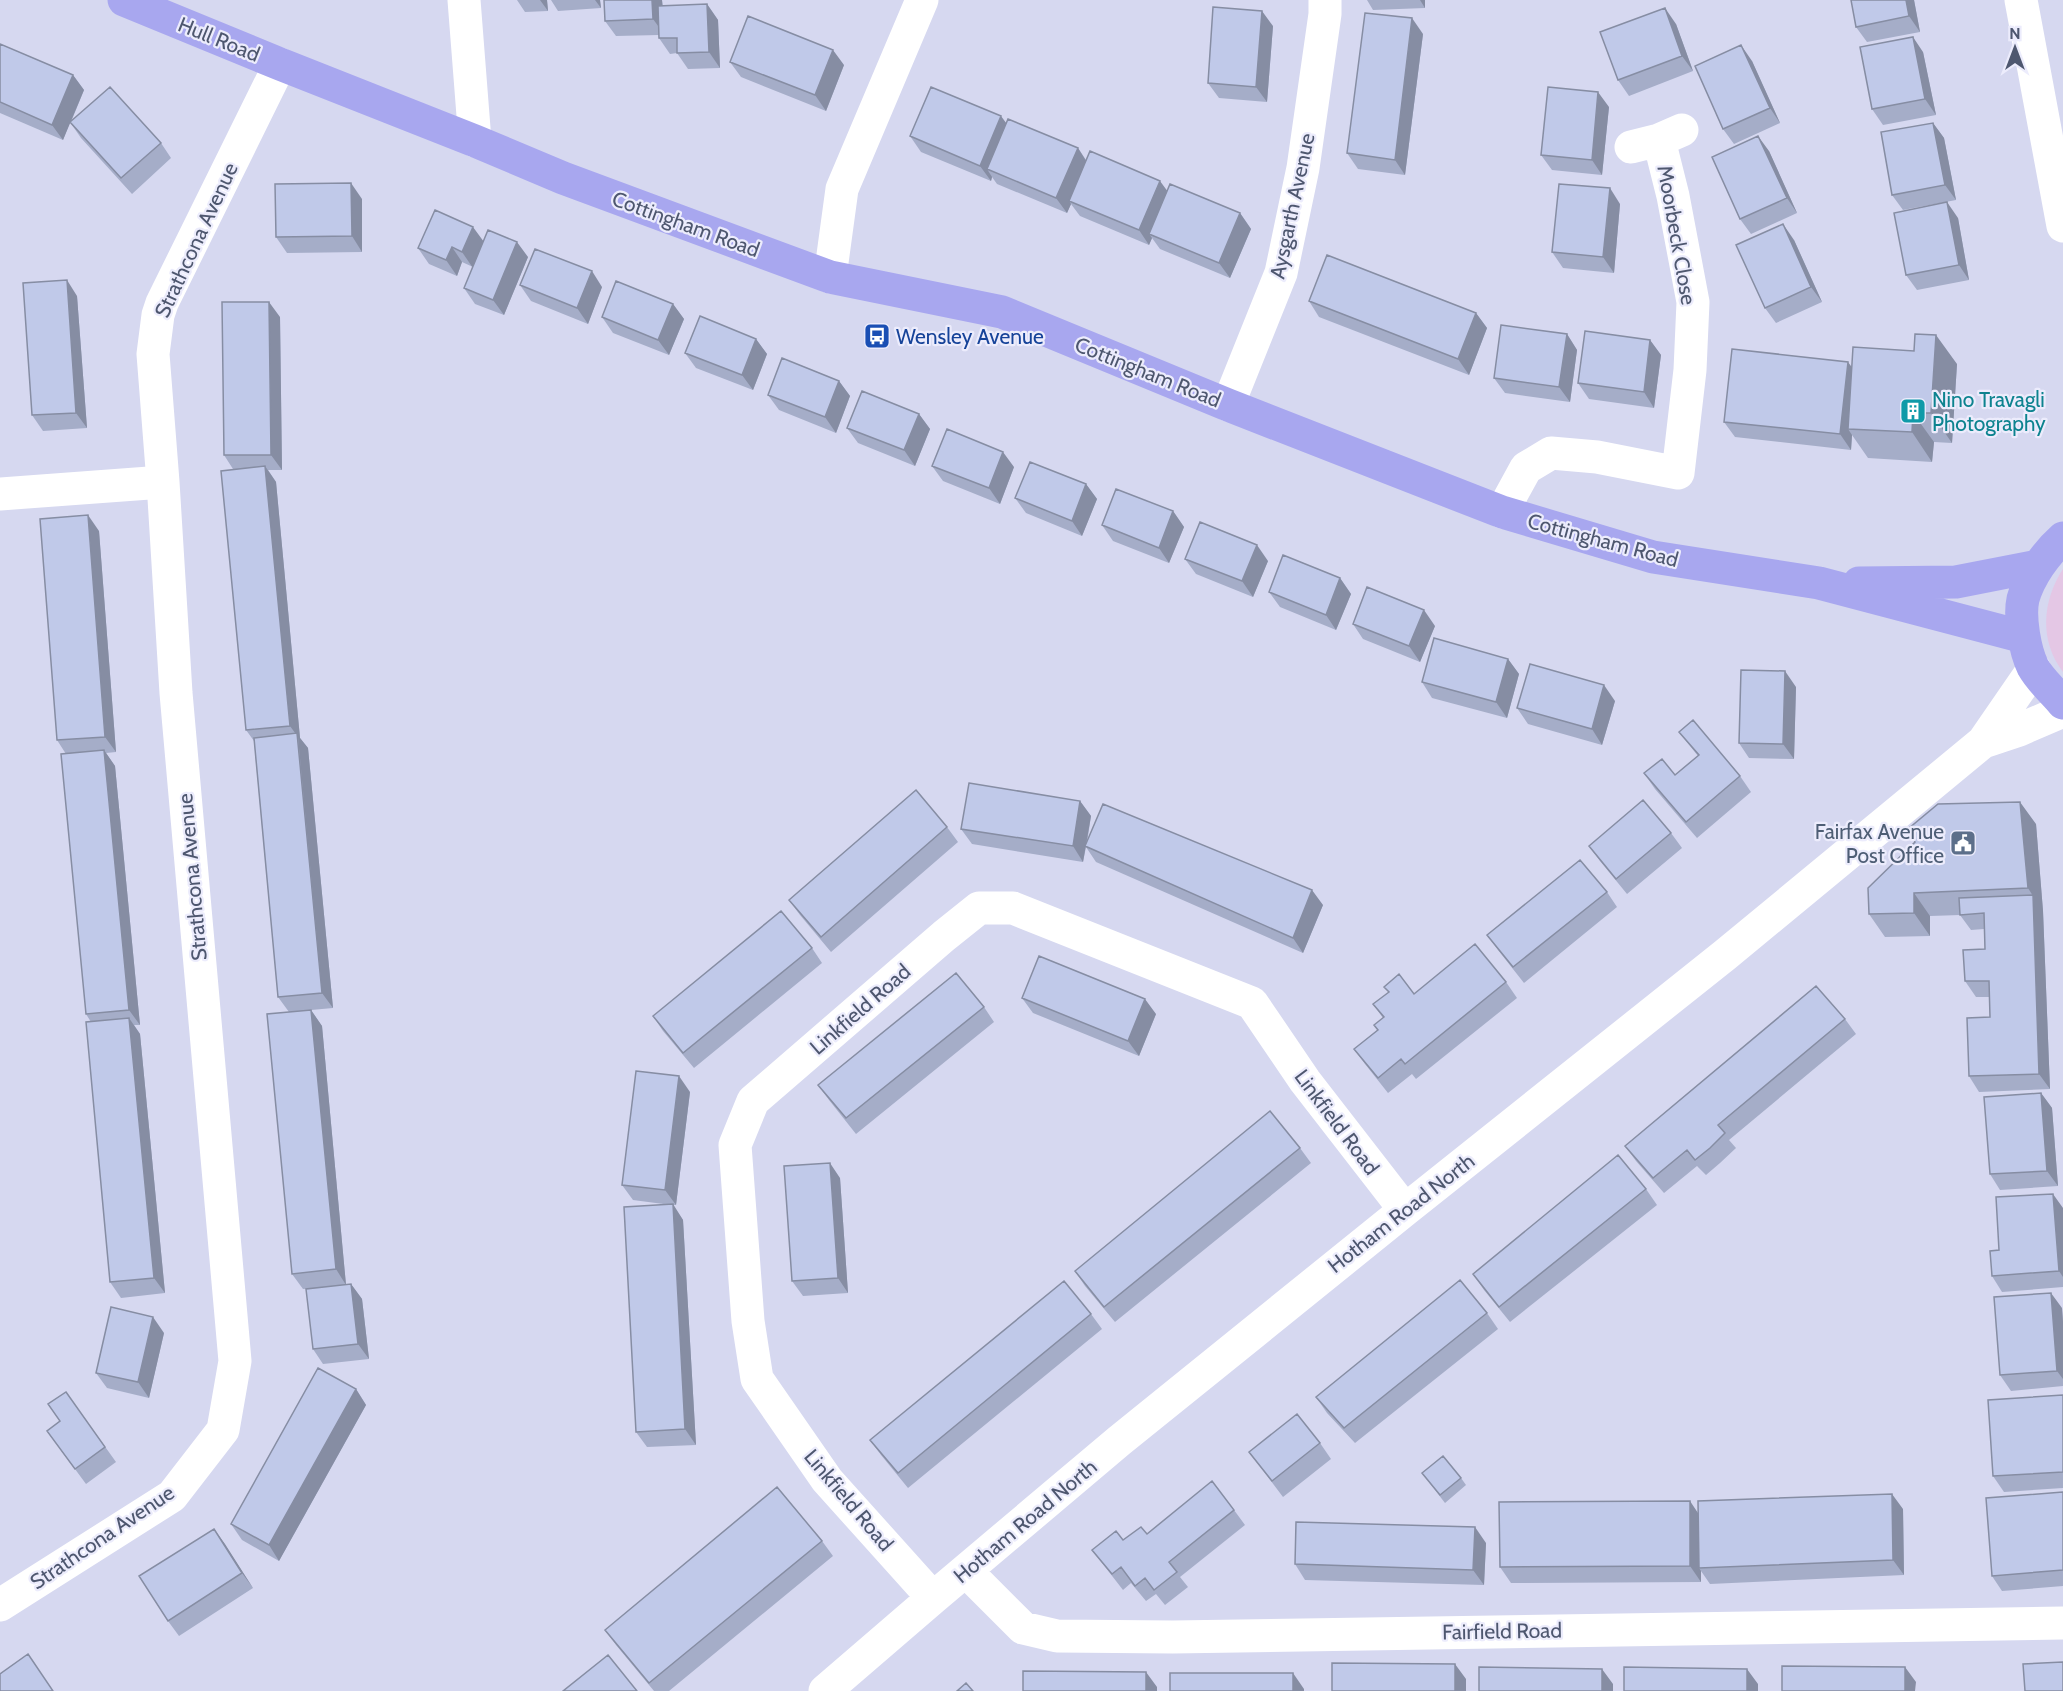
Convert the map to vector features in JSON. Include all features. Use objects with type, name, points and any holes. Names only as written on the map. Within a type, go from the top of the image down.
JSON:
[{"type":"main road","name":"Hull Road","points":[[124,0],[280,64]]},
{"type":"main road","name":"Cottingham Road","points":[[280,64],[563,178],[830,277],[1002,312],[1228,405],[1502,512],[1653,557],[1819,584],[2024,637]]},
{"type":"main road","points":[[2063,538],[2052,547],[2038,566],[2023,600],[2024,637],[2034,668],[2063,703]]},
{"type":"main road","name":"Cottingham Road","points":[[1819,584],[1956,582],[2038,566]]},
{"type":"street","points":[[464,0],[475,141]]},
{"type":"street","points":[[830,277],[842,189],[922,0]]},
{"type":"street","name":"Aysgarth Avenue","points":[[1228,405],[1281,273],[1303,168],[1325,14],[1324,0]]},
{"type":"street","points":[[2021,0],[2063,225]]},
{"type":"street","name":"Strathcona Avenue","points":[[0,1605],[172,1496],[223,1430],[235,1361],[176,693],[164,482],[153,354],[158,315],[162,303],[280,64]]},
{"type":"street","name":"Moorbeck Close","points":[[1502,512],[1526,468],[1551,453],[1597,457],[1678,473],[1690,370],[1692,302],[1675,206],[1657,139]]},
{"type":"street","points":[[0,494],[164,482]]},
{"type":"street","name":"Hotham Road North","points":[[825,1691],[1137,1426],[1725,956],[1983,742],[2034,668]]},
{"type":"street","name":"Hotham Road North","points":[[1983,742],[2019,730],[2063,711]]},
{"type":"street","name":"Linkfield Road","points":[[933,1598],[827,1480],[757,1379],[748,1321],[735,1145],[753,1101],[944,936],[979,908],[1013,908],[1252,1003],[1305,1081],[1405,1210]]},
{"type":"street","name":"Fairfield Road","points":[[966,1571],[1023,1628],[1057,1636],[1185,1637],[2063,1623]]},
{"type":"shaded area","points":[[0,0],[2063,0],[2063,1691],[0,1691]]},
{"type":"shaded area","points":[[2063,569],[2063,672],[2050,647],[2046,621],[2051,594]]},
{"type":"building","points":[[604,0],[652,0],[653,19],[605,21]]},
{"type":"building","points":[[1851,0],[1906,0],[1909,16],[1856,27]]},
{"type":"building","points":[[707,4],[709,52],[677,53],[677,38],[659,38],[658,6]]},
{"type":"building","points":[[1213,7],[1262,11],[1256,87],[1208,83]]},
{"type":"building","points":[[1665,8],[1682,56],[1618,80],[1600,32]]},
{"type":"building","points":[[1365,13],[1412,18],[1395,160],[1347,153]]},
{"type":"building","points":[[748,16],[833,50],[815,95],[730,62]]},
{"type":"building","points":[[1913,37],[1925,99],[1872,109],[1860,47]]},
{"type":"building","points":[[0,44],[73,75],[52,125],[0,102]]},
{"type":"building","points":[[1741,45],[1770,108],[1723,129],[1695,66]]},
{"type":"building","points":[[110,87],[161,143],[121,178],[70,122]]},
{"type":"building","points":[[931,87],[1001,116],[980,166],[910,136]]},
{"type":"building","points":[[1548,87],[1598,92],[1592,160],[1541,155]]},
{"type":"building","points":[[1008,119],[1078,148],[1056,198],[987,169]]},
{"type":"building","points":[[1933,123],[1945,185],[1892,195],[1881,132]]},
{"type":"building","points":[[1758,136],[1787,198],[1740,219],[1712,157]]},
{"type":"building","points":[[1090,151],[1160,181],[1139,230],[1069,201]]},
{"type":"building","points":[[351,183],[352,236],[276,237],[275,184]]},
{"type":"building","points":[[1170,184],[1240,213],[1219,263],[1149,234]]},
{"type":"building","points":[[1559,184],[1610,188],[1603,257],[1552,252]]},
{"type":"building","points":[[1947,202],[1959,265],[1906,275],[1894,213]]},
{"type":"building","points":[[435,210],[473,227],[462,252],[452,247],[446,260],[418,248]]},
{"type":"building","points":[[1783,224],[1811,287],[1765,308],[1736,245]]},
{"type":"building","points":[[488,230],[517,242],[493,300],[464,288]]},
{"type":"building","points":[[535,249],[592,271],[577,308],[520,285]]},
{"type":"building","points":[[1327,255],[1476,313],[1458,359],[1309,301]]},
{"type":"building","points":[[67,280],[76,413],[32,415],[23,283]]},
{"type":"building","points":[[616,281],[673,304],[658,340],[602,317]]},
{"type":"building","points":[[222,302],[269,302],[271,455],[224,455]]},
{"type":"building","points":[[700,316],[756,339],[742,375],[685,353]]},
{"type":"building","points":[[1501,325],[1567,334],[1559,387],[1494,378]]},
{"type":"building","points":[[1585,331],[1650,340],[1644,392],[1578,383]]},
{"type":"building","points":[[1915,334],[1936,335],[1931,413],[1913,413],[1912,432],[1848,429],[1853,347],[1914,351]]},
{"type":"building","points":[[1732,349],[1848,362],[1840,434],[1724,422]]},
{"type":"building","points":[[782,358],[839,381],[825,417],[768,395]]},
{"type":"building","points":[[862,391],[919,414],[904,450],[847,428]]},
{"type":"building","points":[[947,429],[1003,452],[989,488],[932,466]]},
{"type":"building","points":[[1030,462],[1086,484],[1072,521],[1015,498]]},
{"type":"building","points":[[265,466],[290,726],[246,730],[221,471]]},
{"type":"building","points":[[1116,489],[1173,511],[1159,548],[1102,525]]},
{"type":"building","points":[[88,515],[105,737],[57,740],[40,519]]},
{"type":"building","points":[[1200,522],[1257,545],[1242,581],[1185,559]]},
{"type":"building","points":[[1283,555],[1340,578],[1326,615],[1269,592]]},
{"type":"building","points":[[1367,587],[1424,610],[1409,646],[1353,624]]},
{"type":"building","points":[[1434,638],[1508,659],[1496,702],[1422,682]]},
{"type":"building","points":[[1530,664],[1604,685],[1592,729],[1517,708]]},
{"type":"building","points":[[1741,670],[1785,671],[1783,744],[1739,743]]},
{"type":"building","points":[[1693,720],[1740,776],[1686,822],[1644,773],[1662,759],[1675,775],[1699,755],[1679,732]]},
{"type":"building","points":[[297,733],[322,993],[278,997],[254,738]]},
{"type":"building","points":[[104,750],[129,1010],[86,1014],[61,754]]},
{"type":"building","points":[[969,783],[1080,801],[1073,846],[961,829]]},
{"type":"building","points":[[916,790],[947,827],[821,937],[789,900]]},
{"type":"building","points":[[1643,800],[1671,833],[1616,879],[1589,846]]},
{"type":"building","points":[[2020,802],[2028,888],[1914,893],[1914,913],[1869,914],[1868,888],[1915,842],[1908,829],[1938,804]]},
{"type":"building","points":[[1103,804],[1312,890],[1293,938],[1085,846]]},
{"type":"building","points":[[1580,860],[1607,892],[1513,967],[1487,935]]},
{"type":"building","points":[[2033,895],[2039,1074],[1969,1076],[1967,1018],[1990,1017],[1989,981],[1965,981],[1963,950],[1985,949],[1984,913],[1960,915],[1959,898]]},
{"type":"building","points":[[781,911],[812,948],[683,1053],[653,1016]]},
{"type":"building","points":[[1475,944],[1506,982],[1405,1064],[1401,1059],[1378,1078],[1354,1049],[1378,1030],[1374,1025],[1384,1017],[1373,1004],[1389,992],[1384,987],[1399,974],[1414,994]]},
{"type":"building","points":[[1039,956],[1145,999],[1128,1041],[1022,998]]},
{"type":"building","points":[[956,973],[984,1007],[846,1118],[818,1085]]},
{"type":"building","points":[[1816,986],[1845,1019],[1718,1125],[1725,1133],[1710,1148],[1695,1160],[1687,1150],[1653,1178],[1625,1146]]},
{"type":"building","points":[[311,1010],[336,1269],[292,1274],[267,1014]]},
{"type":"building","points":[[129,1018],[154,1278],[110,1282],[86,1022]]},
{"type":"building","points":[[636,1071],[679,1076],[665,1190],[622,1185]]},
{"type":"building","points":[[2041,1093],[2047,1171],[1990,1174],[1984,1097]]},
{"type":"building","points":[[1270,1111],[1300,1148],[1104,1307],[1075,1271]]},
{"type":"building","points":[[1618,1155],[1646,1189],[1499,1307],[1473,1274]]},
{"type":"building","points":[[830,1163],[838,1278],[792,1281],[784,1166]]},
{"type":"building","points":[[2053,1194],[2059,1271],[1992,1276],[1990,1251],[1999,1250],[1996,1197]]},
{"type":"building","points":[[673,1204],[685,1429],[636,1432],[624,1207]]},
{"type":"building","points":[[1460,1280],[1487,1313],[1344,1428],[1316,1397]]},
{"type":"building","points":[[1064,1281],[1091,1314],[898,1473],[870,1440]]},
{"type":"building","points":[[351,1284],[358,1344],[313,1349],[306,1289]]},
{"type":"building","points":[[2051,1293],[2057,1371],[2000,1375],[1994,1297]]},
{"type":"building","points":[[111,1307],[153,1317],[138,1382],[96,1373]]},
{"type":"building","points":[[318,1368],[356,1389],[269,1545],[231,1524]]},
{"type":"building","points":[[66,1392],[105,1447],[75,1469],[47,1431],[60,1421],[48,1404]]},
{"type":"building","points":[[2063,1395],[2063,1472],[1993,1476],[1988,1400]]},
{"type":"building","points":[[1297,1414],[1320,1443],[1272,1481],[1249,1452]]},
{"type":"building","points":[[1443,1456],[1461,1478],[1440,1495],[1422,1473]]},
{"type":"building","points":[[1212,1481],[1234,1510],[1169,1562],[1177,1572],[1154,1590],[1145,1578],[1135,1586],[1121,1567],[1112,1574],[1092,1550],[1116,1531],[1123,1540],[1141,1527],[1147,1534]]},
{"type":"building","points":[[777,1487],[822,1541],[649,1683],[605,1630]]},
{"type":"building","points":[[2063,1492],[2063,1570],[1992,1576],[1986,1498]]},
{"type":"building","points":[[1892,1494],[1893,1560],[1699,1568],[1698,1501]]},
{"type":"building","points":[[1690,1501],[1690,1566],[1500,1567],[1499,1502]]},
{"type":"building","points":[[1296,1522],[1475,1527],[1473,1570],[1295,1564]]},
{"type":"building","points":[[214,1529],[242,1573],[168,1621],[139,1576]]},
{"type":"building","points":[[28,1654],[53,1691],[0,1691],[0,1674]]},
{"type":"building","points":[[608,1655],[637,1691],[563,1691]]},
{"type":"building","points":[[2063,1662],[2063,1691],[2025,1691],[2023,1664]]},
{"type":"building","points":[[1332,1663],[1455,1664],[1455,1691],[1332,1691]]},
{"type":"building","points":[[1782,1666],[1905,1667],[1905,1691],[1782,1691]]},
{"type":"building","points":[[1479,1667],[1602,1669],[1602,1691],[1479,1691]]},
{"type":"building","points":[[1624,1667],[1747,1669],[1747,1691],[1624,1691]]},
{"type":"building","points":[[1023,1671],[1146,1672],[1146,1691],[1023,1691]]},
{"type":"building","points":[[1170,1673],[1293,1673],[1293,1691],[1170,1691]]},
{"type":"building","points":[[966,1683],[973,1691],[957,1691]]},
{"type":"place","name":"Wensley Avenue","points":[[877,336]]},
{"type":"place","name":"Nino Travagli Photography","points":[[1913,411]]},
{"type":"place","name":"Fairfax Avenue Post Office","points":[[1963,843]]}]
